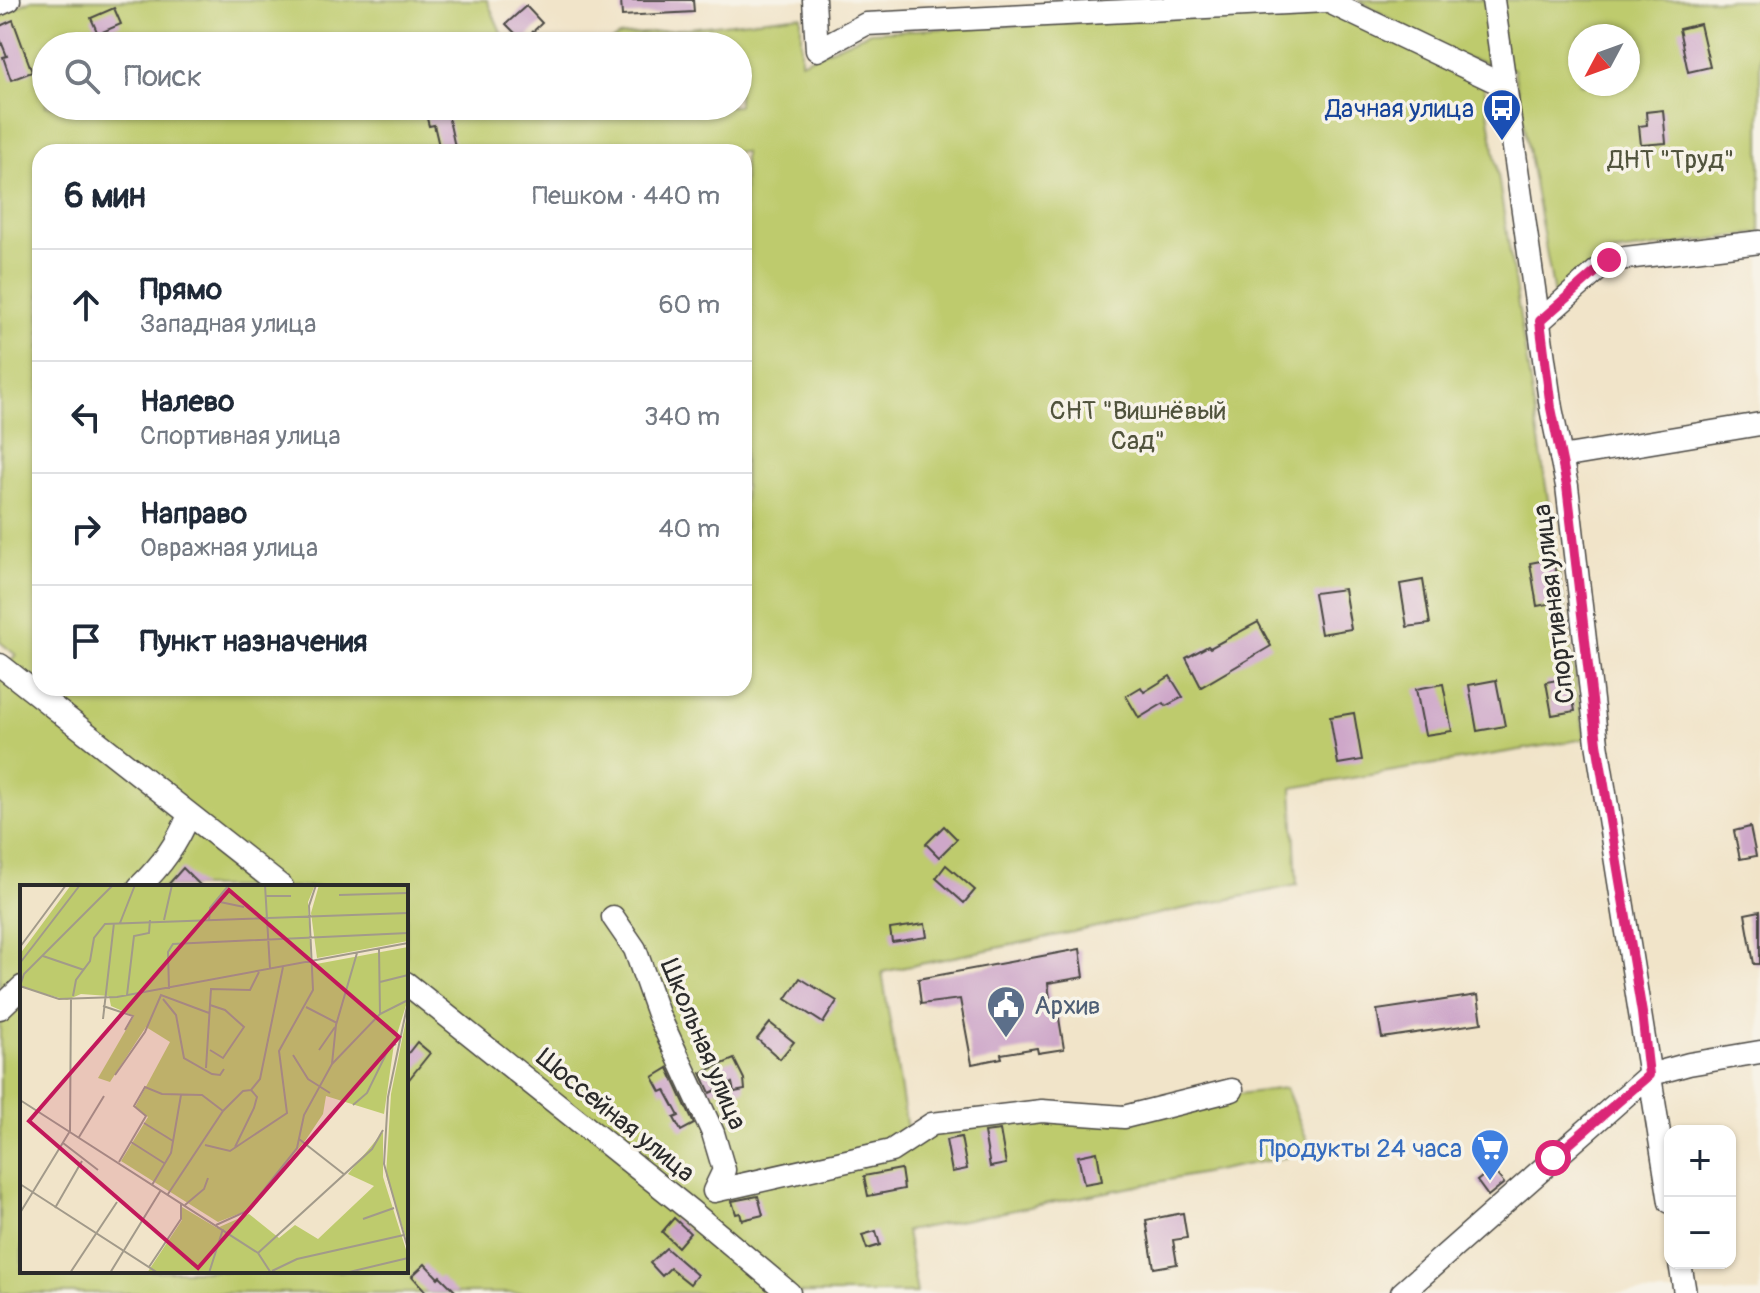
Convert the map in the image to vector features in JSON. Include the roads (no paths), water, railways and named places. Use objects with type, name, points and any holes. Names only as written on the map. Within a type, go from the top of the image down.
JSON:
[{"type":"street","points":[[0,4],[9,0]]},
{"type":"street","points":[[814,0],[817,50],[866,24],[1327,1],[1505,86]]},
{"type":"street","name":"Спортивная улица","points":[[1493,0],[1551,408],[1569,500],[1597,743],[1669,1197]]},
{"type":"street","points":[[1540,321],[1609,260],[1760,242]]},
{"type":"street","points":[[1561,457],[1760,424]]},
{"type":"street","points":[[0,665],[32,690]]},
{"type":"street","points":[[39,696],[279,885]]},
{"type":"street","points":[[141,885],[158,869],[178,842],[189,815]]},
{"type":"street","name":"Школьная улица","points":[[613,917],[635,949],[658,1014],[713,1133],[724,1170],[714,1191]]},
{"type":"street","name":"Шоссейная улица","points":[[408,985],[789,1293]]},
{"type":"street","points":[[0,1008],[20,989]]},
{"type":"street","points":[[1402,1293],[1649,1075],[1689,1064],[1760,1052]]},
{"type":"street","points":[[691,1211],[714,1191],[891,1151],[932,1124],[1042,1111],[1124,1117],[1232,1090]]},
{"type":"street","points":[[1681,1269],[1685,1293]]},
{"type":"place","name":"Дачная улица","points":[[1502,142]]},
{"type":"place","name":"Архив","points":[[1006,1039]]},
{"type":"place","name":"Продукты 24 часа","points":[[1490,1182]]},
{"type":"park label","name":"ДНТ \"Труд\"","points":[[1671,159]]},
{"type":"park label","name":"СНТ \"Вишнёвый Сад\"","points":[[1138,425]]}]
